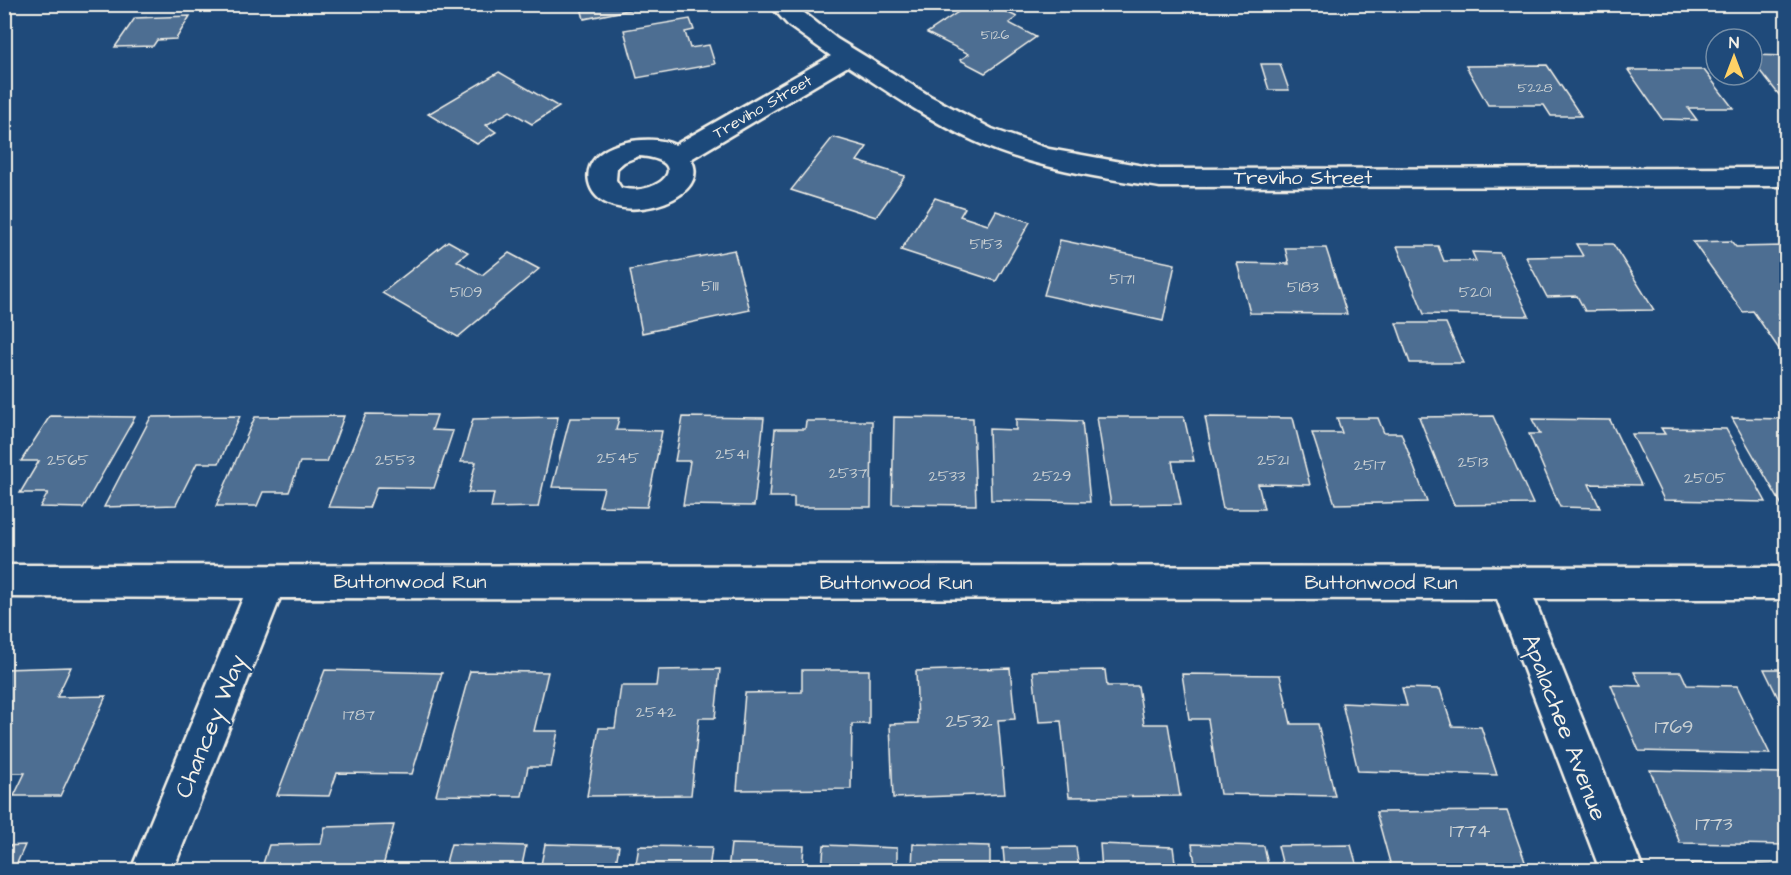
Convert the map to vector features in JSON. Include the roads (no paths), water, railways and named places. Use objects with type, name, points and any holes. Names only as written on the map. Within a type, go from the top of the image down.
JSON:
[{"type":"street","name":"Treviho Street","points":[[780,4],[823,40],[896,87],[983,135],[1044,156],[1102,169],[1160,178],[1786,177]]},
{"type":"street","name":"Treviho Street","points":[[676,156],[848,56]]},
{"type":"street","name":"Buttonwood Run","points":[[4,581],[1786,583]]},
{"type":"street","name":"Chancey Way","points":[[152,870],[268,581]]},
{"type":"street","name":"Apalachee Avenue","points":[[1509,582],[1621,870]]}]
